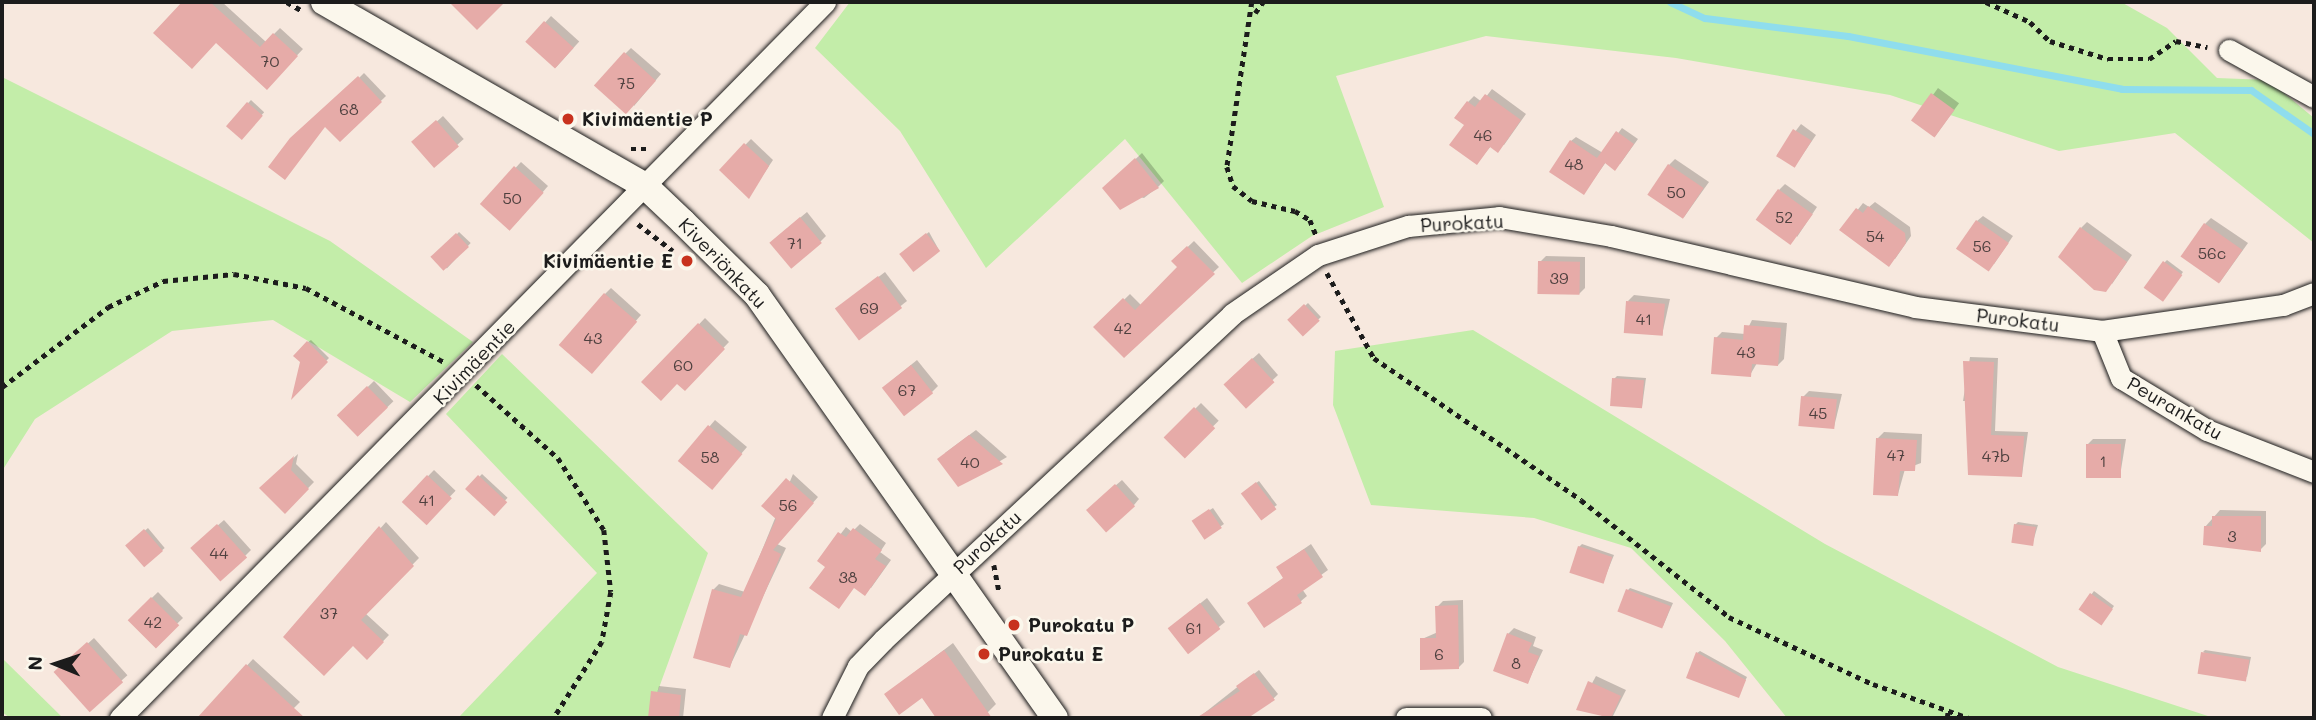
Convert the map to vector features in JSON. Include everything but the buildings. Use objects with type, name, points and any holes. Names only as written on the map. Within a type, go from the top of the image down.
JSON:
[{"type":"street","name":"Kivimäentie","points":[[120,718],[464,374],[620,209],[825,2]]},
{"type":"street","name":"Kiveriönkatu","points":[[317,8],[644,185],[757,295],[1055,718]]},
{"type":"street","points":[[2229,50],[2314,97]]},
{"type":"street","name":"Purokatu","points":[[832,718],[858,666],[953,573],[1231,314],[1318,254],[1408,226],[1499,218],[1611,236],[1915,307],[2102,331],[2283,305],[2314,293]]},
{"type":"street","name":"Peurankatu","points":[[2102,331],[2121,378],[2207,430],[2314,472]]},
{"type":"street","points":[[1406,718],[1482,718]]},
{"type":"path","points":[[287,2],[317,8]]},
{"type":"path","points":[[1252,2],[1255,13],[1227,167],[1234,186],[1252,201],[1310,220],[1318,254],[1374,358],[1581,500],[1729,617],[1969,718]]},
{"type":"path","points":[[1255,13],[1264,2]]},
{"type":"path","points":[[1986,2],[2030,22],[2050,41],[2078,45],[2108,59],[2149,59],[2189,40],[2229,50]]},
{"type":"path","points":[[620,209],[676,253]]},
{"type":"path","points":[[2,387],[107,307],[163,281],[234,274],[306,288],[464,374],[558,458],[604,530],[611,592],[602,642],[554,718]]},
{"type":"path","points":[[1947,718],[1948,711]]},
{"type":"green space","points":[[850,2],[2121,2],[2167,28],[2217,78],[2268,80],[2314,118],[2314,243],[2175,133],[2059,151],[1890,95],[1676,58],[1486,36],[1336,76],[1384,207],[1312,236],[1242,283],[1125,139],[986,268],[900,131],[815,48]]},
{"type":"green space","points":[[2,77],[330,241],[473,342],[410,402],[273,320],[172,331],[35,419],[2,471]]},
{"type":"green space","points":[[1473,330],[1825,544],[2058,667],[2214,718],[1787,718],[1725,641],[1631,548],[1534,518],[1371,505],[1333,405],[1335,351]]},
{"type":"green space","points":[[502,354],[708,553],[648,718],[458,718],[597,573],[446,414]]},
{"type":"green space","points":[[2,658],[63,718],[10,718],[2,712]]},
{"type":"waterway","points":[[1670,2],[1705,18],[1848,36],[2122,89],[2251,90],[2314,134]]},
{"type":"place","name":"Kivimäentie P","points":[[568,119]]},
{"type":"place","name":"Kivimäentie E","points":[[687,261]]},
{"type":"place","name":"Purokatu P","points":[[1014,625]]},
{"type":"place","name":"Purokatu E","points":[[984,654]]}]
